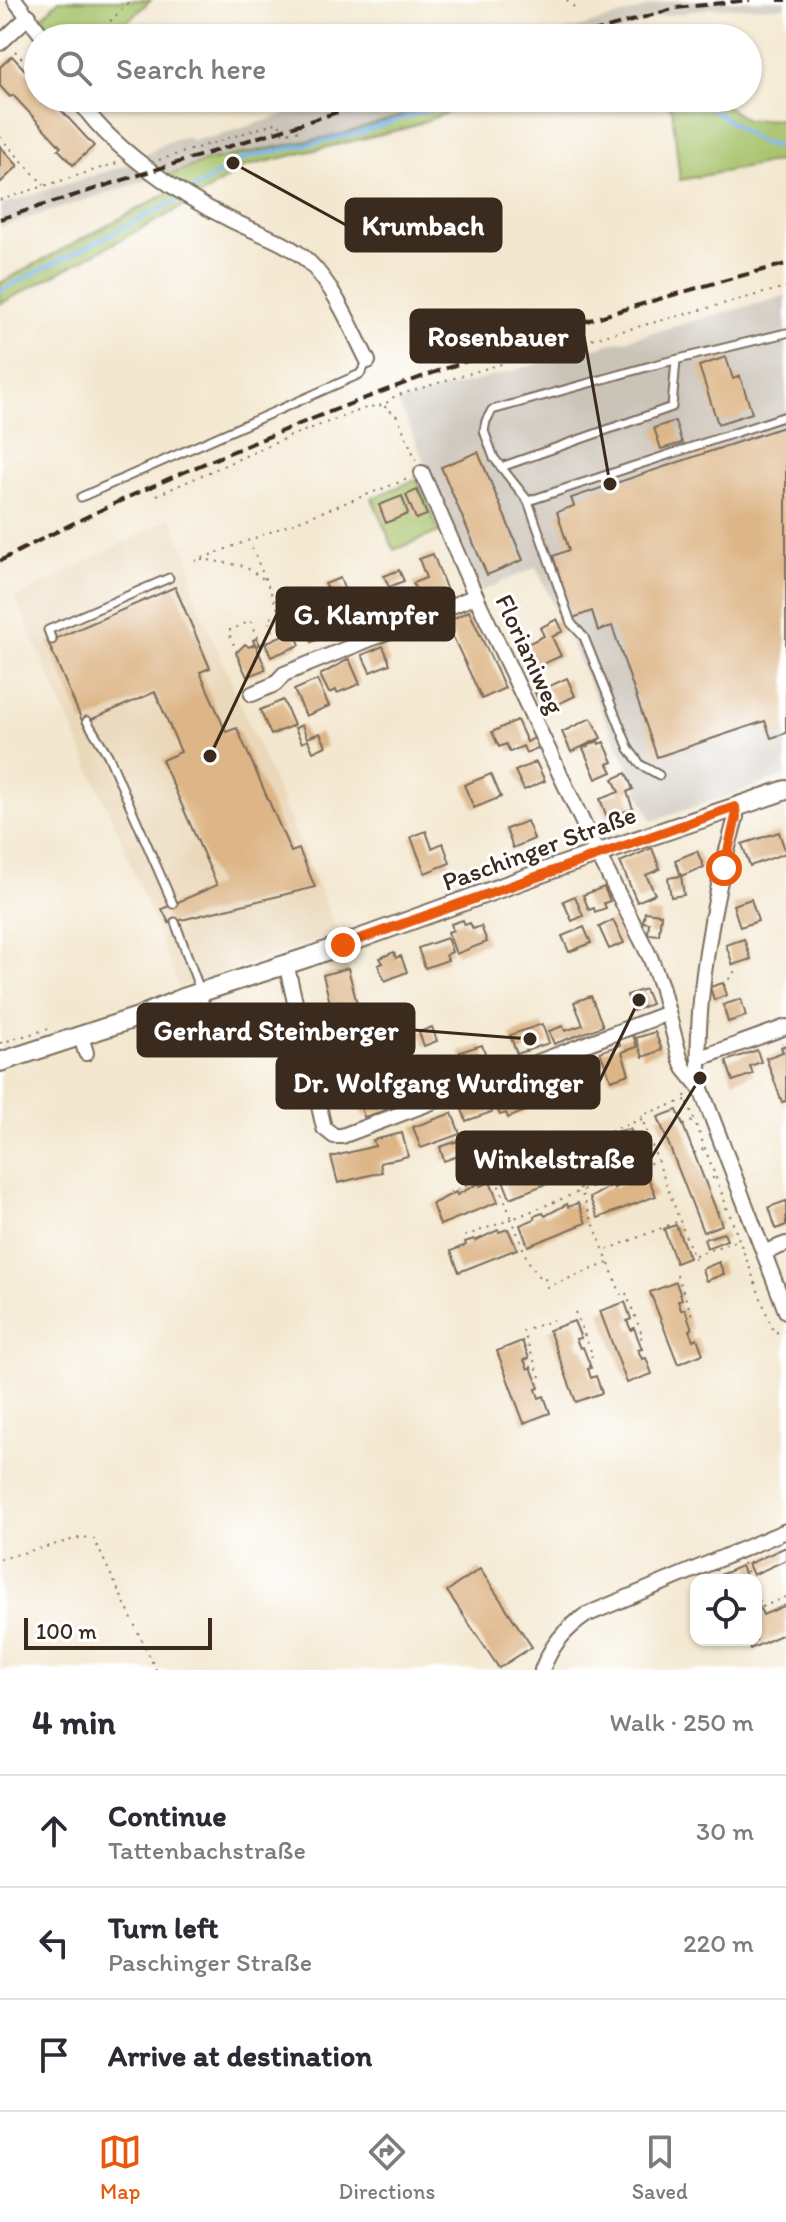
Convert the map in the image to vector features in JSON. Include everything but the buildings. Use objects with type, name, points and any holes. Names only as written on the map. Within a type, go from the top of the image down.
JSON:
[{"type":"street","points":[[15,0],[34,24]]},
{"type":"street","points":[[2,41],[29,16]]},
{"type":"street","points":[[88,112],[136,158],[174,187],[277,241],[310,263],[332,292],[368,361]]},
{"type":"street","name":"Florianiweg","points":[[422,473],[476,596],[650,957],[684,1068],[701,1089]]},
{"type":"street","points":[[252,694],[275,684],[284,674],[476,596]]},
{"type":"street","name":"Paschinger Straße","points":[[0,1062],[83,1044],[138,1017],[786,790]]},
{"type":"street","points":[[735,807],[736,817],[709,952],[699,1035],[701,1089],[786,1311]]},
{"type":"street","points":[[286,966],[324,1128],[334,1136],[342,1136],[668,1013]]},
{"type":"street","points":[[700,1058],[786,1027]]},
{"type":"street","points":[[765,1252],[786,1244]]},
{"type":"street","points":[[542,1670],[554,1643],[586,1615],[786,1531]]},
{"type":"lane","points":[[659,775],[641,765],[629,749],[584,637],[571,623],[528,501],[494,458],[484,431],[486,421],[492,410],[786,333]]},
{"type":"lane","points":[[501,467],[672,407],[676,360]]},
{"type":"lane","points":[[81,497],[360,374],[368,361]]},
{"type":"lane","points":[[528,501],[786,416]]},
{"type":"lane","points":[[52,640],[48,630],[169,578]]},
{"type":"lane","points":[[87,721],[108,755],[173,904]]},
{"type":"lane","points":[[175,922],[202,997]]},
{"type":"path","points":[[107,24],[132,0]]},
{"type":"path","points":[[567,0],[574,7]]},
{"type":"path","points":[[2,41],[24,63]]},
{"type":"path","points":[[0,200],[136,158],[159,160],[279,122],[283,134],[304,129]]},
{"type":"path","points":[[0,137],[45,186]]},
{"type":"path","points":[[1,147],[5,142]]},
{"type":"path","points":[[157,495],[293,435],[369,407],[384,405],[395,396],[514,360],[786,287]]},
{"type":"path","points":[[195,561],[422,473],[398,418],[384,405]]},
{"type":"path","points":[[252,548],[280,614],[268,619],[276,638]]},
{"type":"path","points":[[201,559],[244,566],[266,581]]},
{"type":"path","points":[[237,652],[228,631],[251,621],[261,645]]},
{"type":"path","points":[[724,986],[734,972],[732,961]]},
{"type":"path","points":[[685,1095],[774,1333],[786,1330]]},
{"type":"path","points":[[686,1100],[641,1115],[697,1264]]},
{"type":"path","points":[[450,1192],[642,1119]]},
{"type":"path","points":[[683,1125],[694,1120]]},
{"type":"path","points":[[564,1149],[621,1295]]},
{"type":"path","points":[[694,1153],[705,1149]]},
{"type":"path","points":[[465,1236],[658,1160]]},
{"type":"path","points":[[495,1176],[527,1259],[539,1277],[545,1279],[547,1287],[608,1263]]},
{"type":"path","points":[[705,1182],[716,1177]]},
{"type":"path","points":[[717,1212],[727,1207]]},
{"type":"path","points":[[604,1251],[680,1221]]},
{"type":"path","points":[[693,1256],[739,1239]]},
{"type":"path","points":[[677,1275],[691,1319]]},
{"type":"path","points":[[626,1293],[643,1337],[640,1338]]},
{"type":"path","points":[[575,1312],[593,1356],[590,1357]]},
{"type":"path","points":[[540,1377],[523,1331],[553,1320]]},
{"type":"path","points":[[0,1559],[83,1537],[94,1539],[156,1670]]},
{"type":"path","points":[[738,1551],[748,1574]]},
{"type":"path","points":[[762,1607],[786,1597]]},
{"type":"shaded area","points":[[672,0],[786,0],[786,7],[711,8],[658,17],[639,24],[591,24]]},
{"type":"shaded area","points":[[292,112],[413,112],[343,134],[207,161],[0,227],[0,205],[133,163],[165,143],[186,137],[192,140],[214,137]]},
{"type":"shaded area","points":[[786,296],[786,776],[652,821],[536,567],[482,591],[398,402]]},
{"type":"shaded area","points":[[171,518],[189,558],[194,594],[338,933],[179,988],[121,839],[15,598]]},
{"type":"green space","points":[[59,0],[151,0],[124,24],[41,24],[39,20]]},
{"type":"green space","points":[[413,112],[449,112],[407,128],[244,167],[197,198],[166,176],[207,161],[343,134]]},
{"type":"green space","points":[[672,112],[735,112],[746,120],[786,119],[786,160],[680,180]]},
{"type":"green space","points":[[171,191],[186,205],[0,304],[0,283]]},
{"type":"green space","points":[[417,479],[439,532],[394,550],[372,498]]},
{"type":"waterway","points":[[190,192],[244,158],[358,133],[422,112]]},
{"type":"waterway","points":[[716,112],[761,143],[786,148]]},
{"type":"waterway","points":[[0,291],[183,197]]},
{"type":"railway","points":[[621,24],[676,8],[750,0]]},
{"type":"railway","points":[[778,0],[786,0]]},
{"type":"railway","points":[[0,219],[338,112]]},
{"type":"railway","points":[[0,561],[180,474],[375,394],[647,302],[786,264]]},
{"type":"place","name":"Krumbach","points":[[233,163]]},
{"type":"place","name":"Rosenbauer","points":[[610,484]]},
{"type":"place","name":"G. Klampfer","points":[[210,756]]},
{"type":"place","name":"Dr. Wolfgang Wurdinger","points":[[639,1000]]},
{"type":"place","name":"Gerhard Steinberger","points":[[530,1039]]},
{"type":"place","name":"Winkelstraße","points":[[700,1078]]},
{"type":"route","points":[[343,945],[735,807],[736,817],[724,868]]}]
